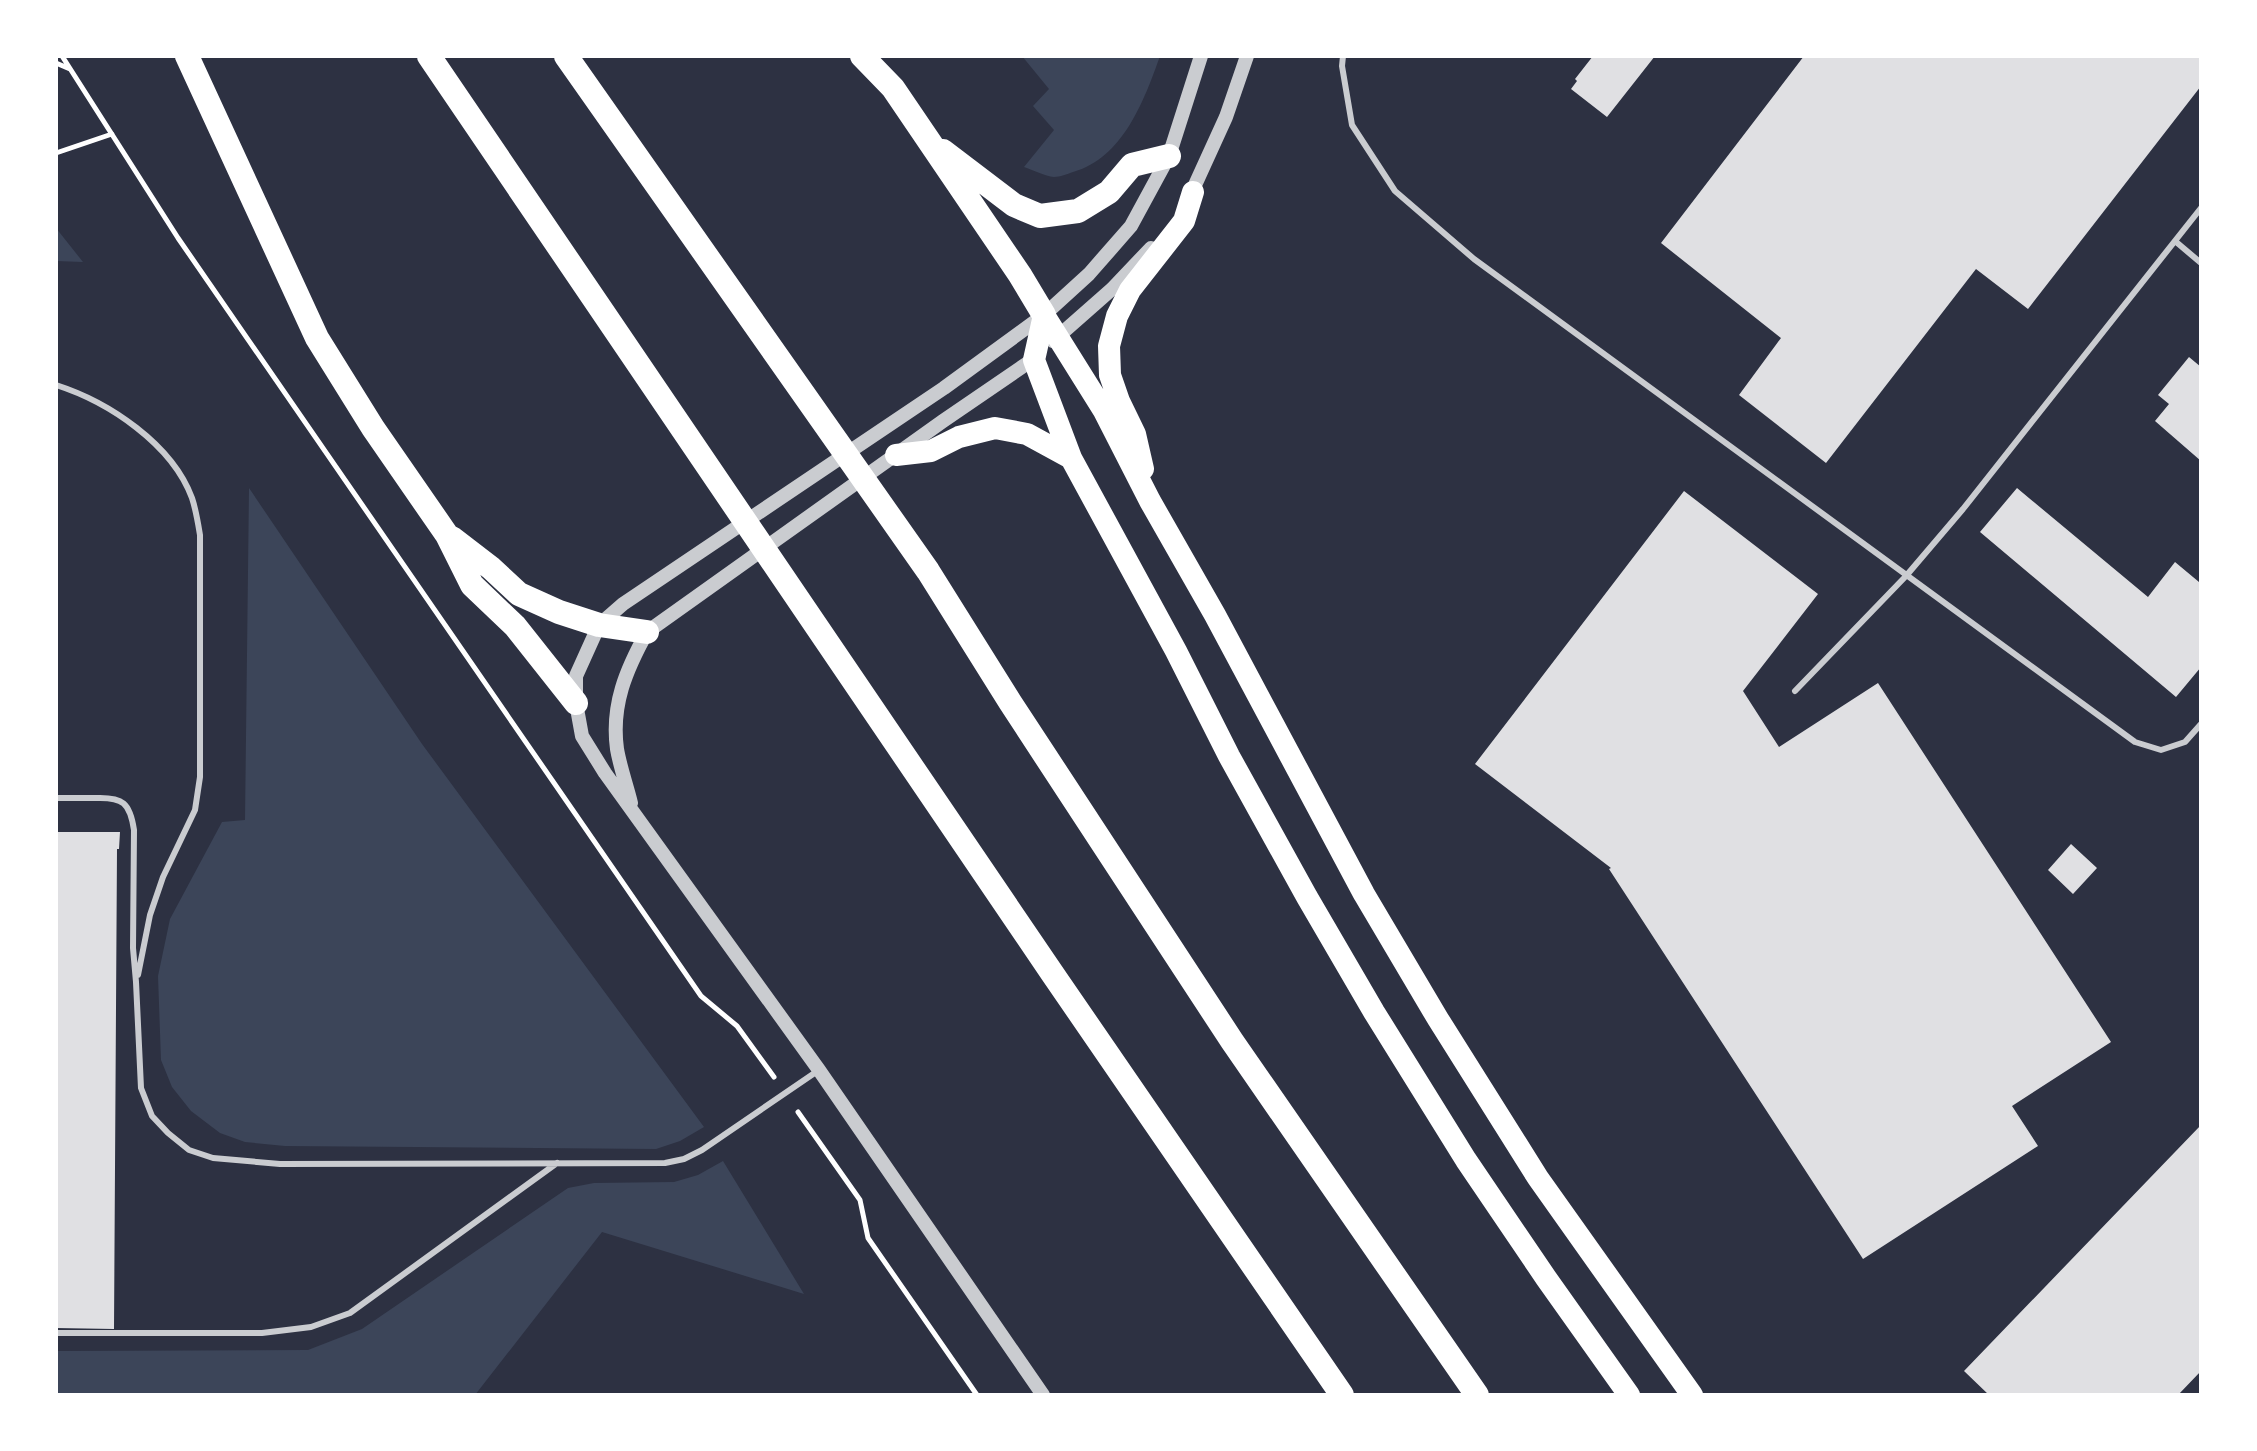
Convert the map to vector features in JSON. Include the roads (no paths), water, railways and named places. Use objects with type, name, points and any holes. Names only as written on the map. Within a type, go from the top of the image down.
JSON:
[{"type":"highway","points":[[187,56],[317,338],[373,428],[447,535],[472,585],[515,626],[576,703]]},
{"type":"highway","points":[[429,56],[1342,1395]]},
{"type":"highway","points":[[566,56],[928,571],[1232,1041],[1477,1395]]},
{"type":"highway","points":[[862,56],[893,88],[1020,275],[1104,411],[1364,894],[1438,1019],[1538,1178],[1692,1395]]},
{"type":"highway","points":[[928,139],[1003,198],[1040,216],[1078,211],[1109,192],[1132,165],[1169,156]]},
{"type":"highway","points":[[1150,501],[1135,434],[1110,375],[1109,346],[1117,316],[1130,290],[1184,221],[1193,192]]},
{"type":"highway","points":[[1044,315],[1034,360],[1071,458],[1229,756],[1374,1012],[1466,1160],[1629,1395]]},
{"type":"highway","points":[[896,455],[931,451],[959,437],[995,428],[1027,434],[1071,458]]},
{"type":"highway","points":[[447,535],[519,594],[599,625],[647,632]]},
{"type":"street","points":[[1043,1395],[819,1070],[605,773],[582,736],[576,703],[576,676],[599,625],[623,604],[944,388],[1044,315],[1089,274],[1131,226],[1169,156],[1201,56]]},
{"type":"street","points":[[634,814],[617,750],[616,712],[627,668],[647,632],[943,421],[1034,360],[1112,289],[1152,247],[1193,192],[1226,117],[1247,56]]},
{"type":"lane","points":[[1343,56],[1352,125],[1395,191],[1474,259],[2135,742],[2161,750],[2185,742],[2201,724]]},
{"type":"lane","points":[[1795,691],[1906,576],[1963,509],[2201,208]]},
{"type":"lane","points":[[2175,241],[2201,263]]},
{"type":"lane","points":[[56,385],[113,411],[172,462],[192,498],[200,535],[198,788],[195,810],[163,877],[150,915],[136,982]]},
{"type":"lane","points":[[56,798],[113,797],[124,802],[131,815],[134,830],[133,948],[141,1088],[152,1116],[189,1150],[213,1158],[280,1164],[665,1163],[684,1159],[702,1150],[819,1070]]},
{"type":"lane","points":[[56,1333],[262,1333],[311,1327],[350,1313],[557,1163]]}]
